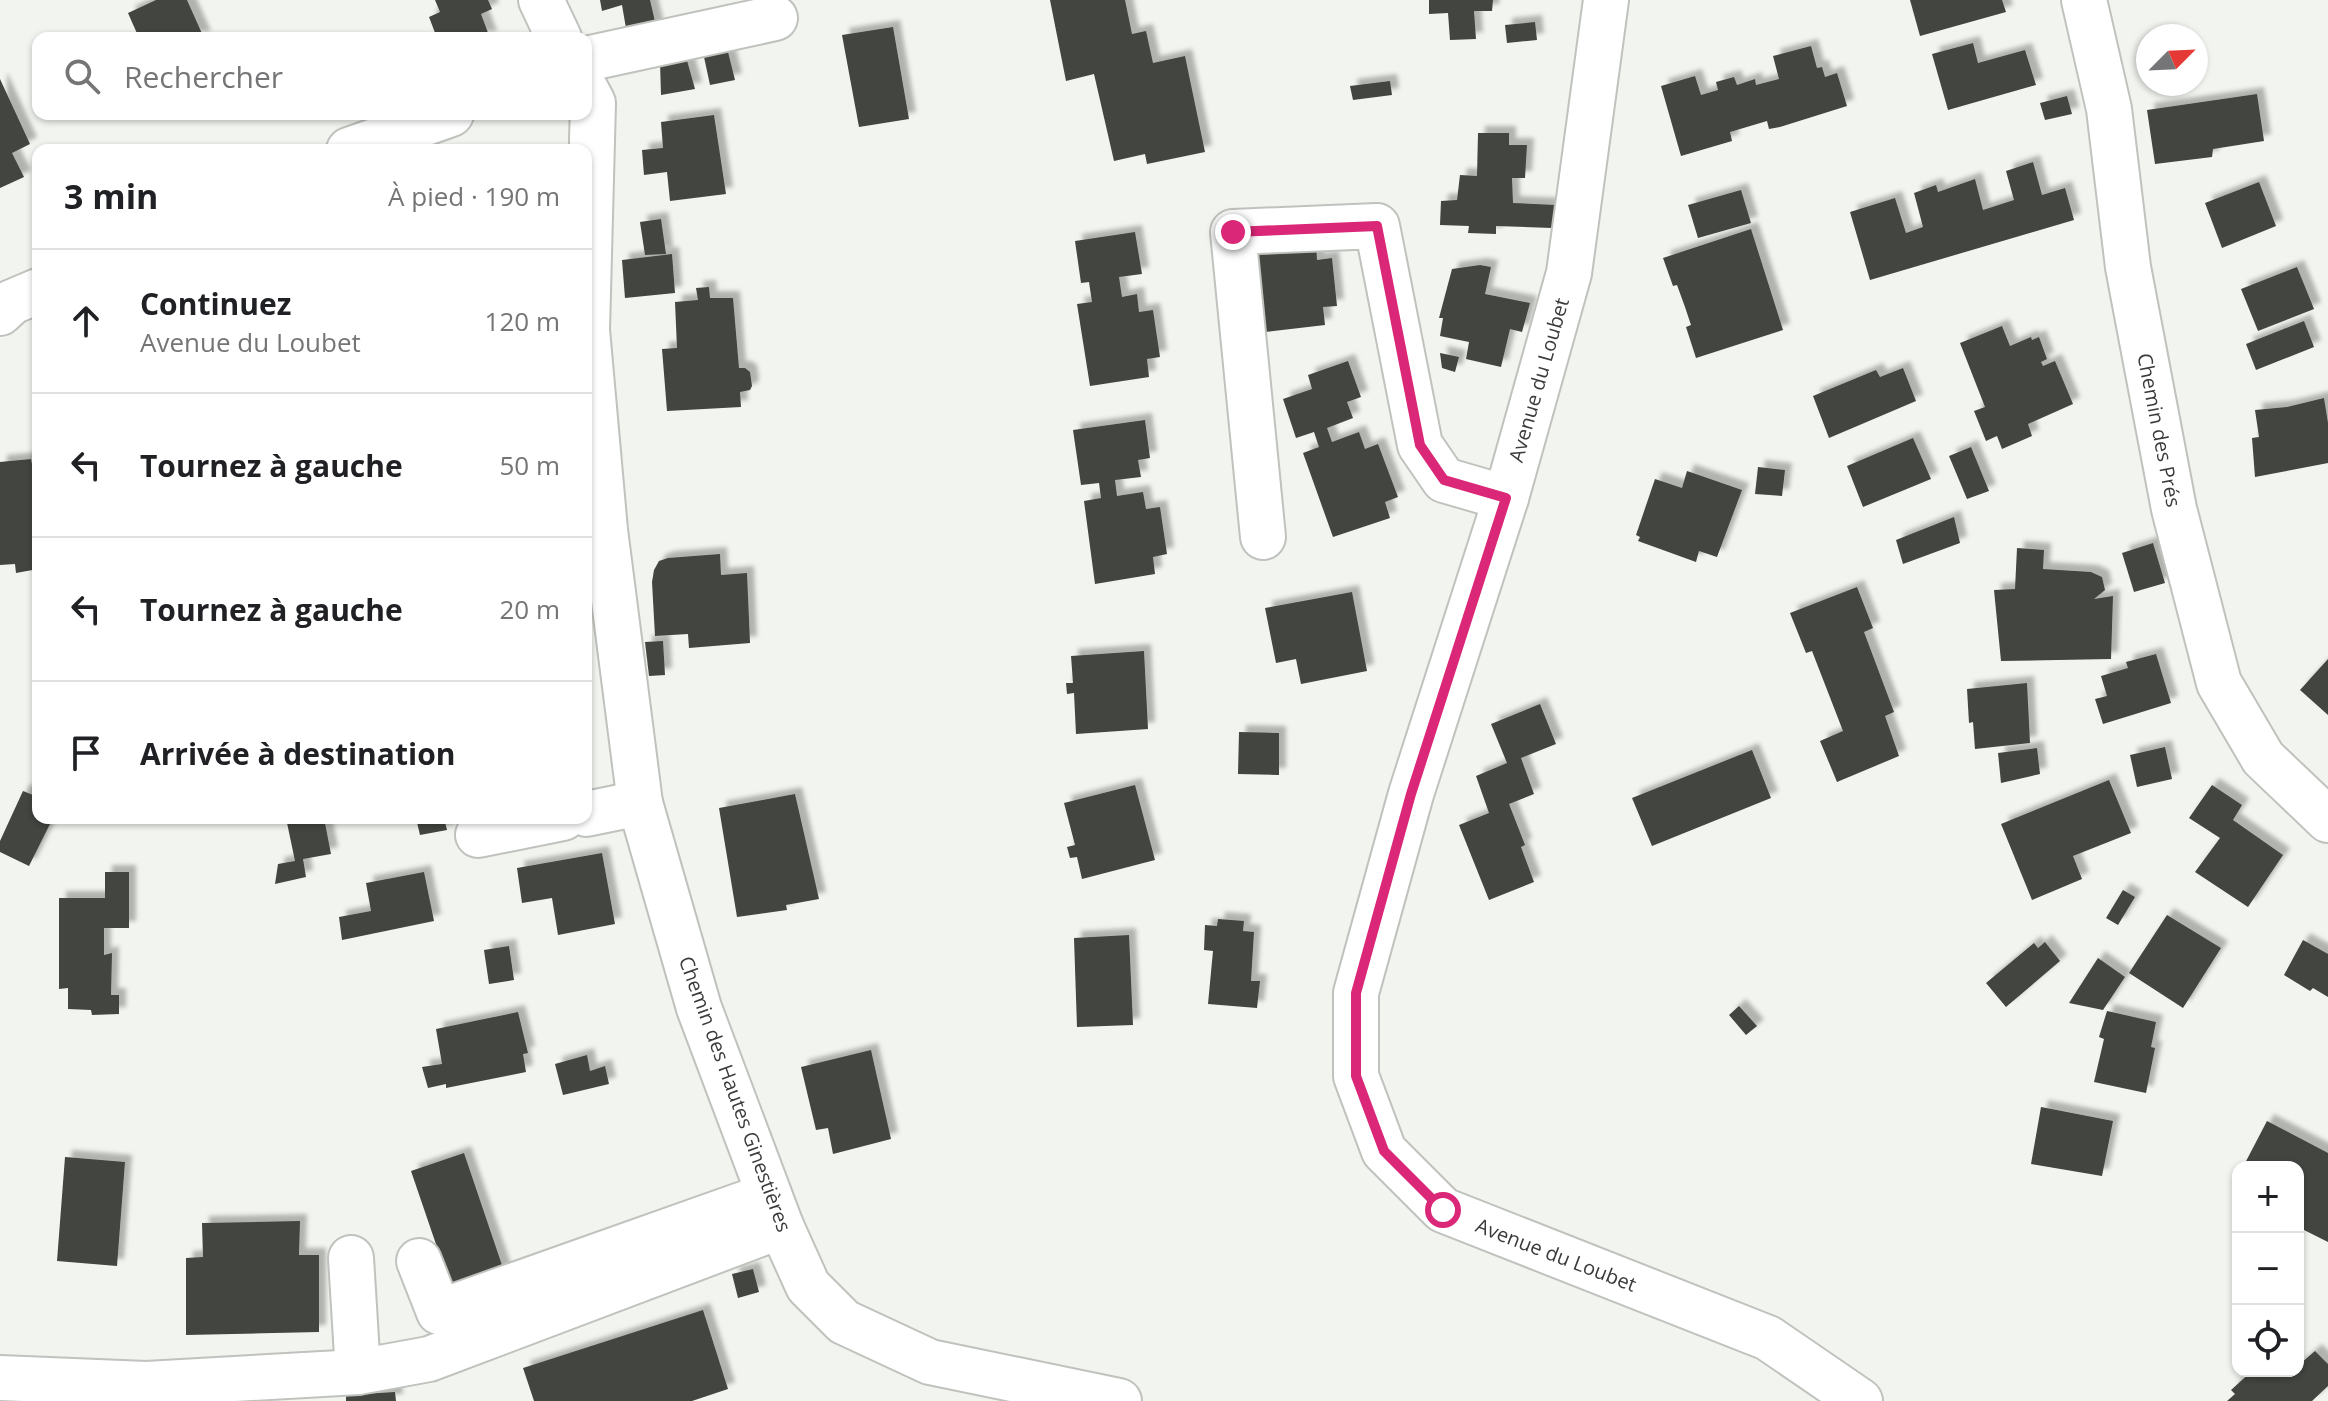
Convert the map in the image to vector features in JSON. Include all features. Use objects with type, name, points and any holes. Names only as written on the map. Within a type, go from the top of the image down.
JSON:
[{"type":"street","points":[[541,0],[556,32]]},
{"type":"street","name":"Avenue du Loubet","points":[[1606,0],[1569,273],[1506,498],[1411,794],[1356,993],[1356,1076],[1384,1151],[1443,1210],[1768,1338],[1860,1401]]},
{"type":"street","name":"Chemin des Prés","points":[[2084,0],[2109,109],[2128,267],[2171,494],[2219,683],[2263,758],[2328,820]]},
{"type":"street","points":[[592,58],[775,18]]},
{"type":"street","name":"Chemin des Hautes Ginestières","points":[[592,101],[592,144]]},
{"type":"street","points":[[366,144],[434,120]]},
{"type":"street","points":[[1263,537],[1233,232],[1377,226],[1420,445],[1444,480],[1506,498]]},
{"type":"street","points":[[0,313],[12,302],[32,294]]},
{"type":"street","name":"Chemin des Hautes Ginestières","points":[[592,456],[595,531],[640,803],[699,1008],[775,1211],[808,1286],[844,1322],[930,1362],[1119,1401]]},
{"type":"street","points":[[592,813],[640,803]]},
{"type":"street","points":[[478,835],[533,824]]},
{"type":"street","points":[[419,1261],[439,1312],[775,1211]]},
{"type":"street","points":[[0,1378],[146,1384],[358,1372],[429,1359],[775,1211]]},
{"type":"street","points":[[351,1258],[358,1372]]},
{"type":"building","points":[[156,0],[187,0],[201,32],[136,32],[128,13]]},
{"type":"building","points":[[435,0],[488,0],[492,9],[481,14],[488,32],[435,32],[429,17],[440,12]]},
{"type":"building","points":[[600,0],[650,0],[658,34],[628,40],[622,5],[602,11]]},
{"type":"building","points":[[1050,0],[1125,0],[1132,34],[1146,31],[1153,63],[1185,56],[1205,152],[1147,164],[1145,154],[1114,161],[1094,74],[1066,81]]},
{"type":"building","points":[[1429,0],[1493,0],[1492,11],[1474,11],[1476,39],[1450,40],[1448,13],[1429,14]]},
{"type":"building","points":[[1910,0],[2002,0],[2006,12],[1920,36]]},
{"type":"building","points":[[1535,22],[1537,40],[1507,43],[1505,25]]},
{"type":"building","points":[[893,27],[909,119],[859,127],[842,35]]},
{"type":"building","points":[[1973,43],[1978,63],[2025,50],[2036,85],[1948,110],[1932,54]]},
{"type":"building","points":[[1811,46],[1817,68],[1822,67],[1825,77],[1837,73],[1847,106],[1780,127],[1769,129],[1767,121],[1730,132],[1732,141],[1681,156],[1661,86],[1695,76],[1701,95],[1718,90],[1716,82],[1734,77],[1737,85],[1755,79],[1756,85],[1779,79],[1773,56]]},
{"type":"building","points":[[728,52],[735,80],[710,85],[704,57]]},
{"type":"building","points":[[686,57],[695,89],[661,95],[660,63]]},
{"type":"building","points":[[0,79],[30,144],[12,153],[24,177],[0,188]]},
{"type":"building","points":[[1390,81],[1392,95],[1353,100],[1350,86]]},
{"type":"building","points":[[2257,94],[2264,141],[2213,149],[2212,157],[2155,164],[2147,110]]},
{"type":"building","points":[[2067,96],[2072,114],[2045,120],[2040,103]]},
{"type":"building","points":[[714,115],[726,194],[670,201],[667,172],[644,175],[642,150],[663,148],[661,122]]},
{"type":"building","points":[[1478,133],[1509,133],[1509,145],[1527,145],[1525,178],[1512,178],[1513,203],[1556,205],[1552,228],[1496,226],[1496,234],[1468,233],[1469,226],[1440,225],[1441,201],[1457,200],[1460,175],[1477,176]]},
{"type":"building","points":[[2033,162],[2042,195],[2065,188],[2074,220],[1870,280],[1850,212],[1895,198],[1906,233],[1923,227],[1914,193],[1936,185],[1938,192],[1975,179],[1983,210],[2014,200],[2006,171]]},
{"type":"building","points":[[2259,182],[2276,226],[2222,248],[2205,203]]},
{"type":"building","points":[[1741,190],[1751,223],[1698,238],[1688,205]]},
{"type":"building","points":[[661,219],[666,254],[645,255],[640,222]]},
{"type":"building","points":[[1751,229],[1783,330],[1696,358],[1686,327],[1691,325],[1677,285],[1673,286],[1663,258]]},
{"type":"building","points":[[1135,232],[1142,274],[1119,277],[1122,297],[1137,294],[1139,312],[1153,310],[1160,357],[1147,359],[1149,377],[1090,386],[1077,304],[1092,302],[1089,282],[1081,283],[1075,241]]},
{"type":"building","points":[[1316,242],[1317,260],[1332,258],[1337,306],[1323,307],[1325,325],[1265,332],[1256,249]]},
{"type":"building","points":[[672,254],[675,293],[625,298],[622,260]]},
{"type":"building","points":[[1480,265],[1491,267],[1485,294],[1530,303],[1522,332],[1510,329],[1501,367],[1466,359],[1469,342],[1440,336],[1443,318],[1439,318],[1452,269]]},
{"type":"building","points":[[2297,267],[2314,309],[2258,331],[2241,289]]},
{"type":"building","points":[[709,287],[710,298],[733,298],[739,368],[750,372],[752,386],[750,390],[740,392],[741,407],[667,411],[662,349],[677,348],[675,302],[698,300],[696,288]]},
{"type":"building","points":[[2304,321],[2314,347],[2256,370],[2246,344]]},
{"type":"building","points":[[2002,326],[2010,346],[2039,337],[2047,359],[2041,362],[2043,366],[2055,361],[2073,404],[2028,424],[2032,436],[2002,449],[1997,436],[1986,441],[1974,411],[1985,407],[1960,343]]},
{"type":"building","points":[[1440,353],[1459,357],[1455,372],[1442,368]]},
{"type":"building","points":[[1348,361],[1361,397],[1347,402],[1353,418],[1327,428],[1332,442],[1359,432],[1365,449],[1378,444],[1398,497],[1385,502],[1390,518],[1333,537],[1303,453],[1319,447],[1314,432],[1296,438],[1283,399],[1312,389],[1308,375]]},
{"type":"building","points":[[1903,368],[1916,401],[1829,438],[1813,396],[1876,370],[1880,377]]},
{"type":"building","points":[[2324,398],[2328,423],[2328,463],[2255,477],[2252,438],[2259,437],[2255,410],[2287,407]]},
{"type":"building","points":[[1145,420],[1150,458],[1138,460],[1141,477],[1115,480],[1117,496],[1143,492],[1146,509],[1160,507],[1167,554],[1153,557],[1155,574],[1095,584],[1084,501],[1101,498],[1099,483],[1081,485],[1073,430]]},
{"type":"building","points":[[1913,438],[1931,479],[1863,507],[1847,466]]},
{"type":"building","points":[[1971,447],[1989,491],[1967,499],[1949,456]]},
{"type":"building","points":[[31,459],[32,570],[16,573],[15,564],[0,565],[0,462]]},
{"type":"building","points":[[1758,467],[1785,470],[1782,496],[1755,494]]},
{"type":"building","points":[[1687,471],[1742,490],[1717,557],[1699,551],[1696,562],[1638,541],[1640,537],[1636,535],[1655,479],[1682,488]]},
{"type":"building","points":[[1954,517],[1960,543],[1903,564],[1896,540]]},
{"type":"building","points":[[2153,543],[2165,583],[2134,592],[2122,553]]},
{"type":"building","points":[[2017,548],[2044,550],[2043,569],[2091,572],[2102,577],[2105,590],[2094,599],[2113,596],[2111,659],[2001,661],[1994,590],[2015,589]]},
{"type":"building","points":[[720,554],[721,575],[747,573],[750,643],[689,648],[688,634],[655,636],[652,582],[659,561]]},
{"type":"building","points":[[1857,587],[1873,628],[1864,632],[1894,712],[1885,716],[1899,756],[1837,782],[1820,741],[1843,731],[1812,651],[1806,653],[1790,613]]},
{"type":"building","points":[[1352,592],[1367,671],[1301,684],[1296,659],[1276,663],[1265,608]]},
{"type":"building","points":[[663,641],[665,675],[649,676],[645,642]]},
{"type":"building","points":[[1144,651],[1148,729],[1076,734],[1074,693],[1067,694],[1066,683],[1073,683],[1071,656]]},
{"type":"building","points":[[2156,654],[2171,703],[2103,724],[2095,699],[2107,696],[2101,676],[2128,668],[2126,662]]},
{"type":"building","points":[[2328,659],[2328,715],[2300,690]]},
{"type":"building","points":[[2027,683],[2030,743],[1975,749],[1973,722],[1969,723],[1967,689]]},
{"type":"building","points":[[1540,704],[1556,744],[1521,758],[1534,794],[1509,804],[1525,845],[1521,847],[1534,882],[1489,900],[1459,825],[1489,813],[1476,776],[1507,763],[1491,724]]},
{"type":"building","points":[[1239,732],[1279,733],[1279,775],[1238,774]]},
{"type":"building","points":[[2165,747],[2172,779],[2137,787],[2130,755]]},
{"type":"building","points":[[2037,748],[2040,774],[2001,783],[1998,753]]},
{"type":"building","points":[[1752,750],[1771,798],[1652,846],[1632,798]]},
{"type":"building","points":[[2109,780],[2131,833],[2073,856],[2082,879],[2032,900],[2001,824]]},
{"type":"building","points":[[1135,785],[1155,860],[1082,879],[1077,857],[1070,858],[1067,847],[1075,845],[1064,803]]},
{"type":"building","points":[[2212,785],[2242,805],[2233,820],[2283,855],[2248,907],[2195,872],[2220,838],[2189,818]]},
{"type":"building","points":[[23,791],[32,795],[32,824],[50,824],[29,866],[0,852],[0,841]]},
{"type":"building","points":[[795,794],[819,899],[786,905],[787,910],[737,917],[719,808]]},
{"type":"building","points":[[287,824],[325,824],[331,854],[303,859],[306,877],[275,884],[278,864],[295,861]]},
{"type":"building","points":[[417,824],[446,824],[447,830],[420,835]]},
{"type":"building","points":[[602,853],[615,924],[558,935],[552,898],[522,903],[517,868]]},
{"type":"building","points":[[105,872],[129,872],[129,928],[104,928],[104,955],[112,953],[111,995],[119,995],[119,1014],[92,1015],[91,1010],[68,1009],[68,988],[59,989],[59,898],[105,898]]},
{"type":"building","points":[[424,872],[434,921],[342,940],[339,917],[371,911],[366,883]]},
{"type":"building","points":[[2123,890],[2135,897],[2118,925],[2106,918]]},
{"type":"building","points":[[2167,915],[2221,948],[2183,1008],[2129,973]]},
{"type":"building","points":[[1218,919],[1244,921],[1243,931],[1254,932],[1251,981],[1260,981],[1257,1008],[1208,1004],[1213,951],[1204,950],[1205,925],[1217,926]]},
{"type":"building","points":[[1129,935],[1133,1025],[1077,1027],[1074,938]]},
{"type":"building","points":[[2303,940],[2328,954],[2328,997],[2313,988],[2310,991],[2284,975]]},
{"type":"building","points":[[2045,942],[2060,961],[2006,1007],[1986,983],[2034,943],[2038,948]]},
{"type":"building","points":[[509,946],[514,980],[489,984],[484,950]]},
{"type":"building","points":[[2098,958],[2125,977],[2103,1010],[2069,1003]]},
{"type":"building","points":[[1739,1006],[1757,1026],[1746,1035],[1729,1015]]},
{"type":"building","points":[[2107,1011],[2156,1022],[2151,1047],[2155,1048],[2146,1093],[2094,1082],[2104,1039],[2099,1037]]},
{"type":"building","points":[[518,1012],[528,1053],[523,1054],[526,1072],[446,1088],[446,1084],[428,1088],[422,1067],[442,1064],[436,1029]]},
{"type":"building","points":[[871,1050],[891,1139],[833,1154],[828,1128],[816,1130],[801,1067]]},
{"type":"building","points":[[587,1055],[590,1071],[605,1066],[609,1084],[563,1095],[555,1064]]},
{"type":"building","points":[[2041,1107],[2113,1121],[2102,1176],[2031,1164]]},
{"type":"building","points":[[2267,1121],[2328,1153],[2328,1242],[2304,1230],[2304,1161],[2246,1161]]},
{"type":"building","points":[[464,1153],[505,1274],[452,1291],[411,1171]]},
{"type":"building","points":[[65,1157],[125,1162],[117,1266],[57,1261]]},
{"type":"building","points":[[300,1221],[299,1255],[319,1255],[319,1332],[186,1335],[186,1258],[203,1257],[202,1223]]},
{"type":"building","points":[[753,1269],[759,1292],[738,1298],[732,1274]]},
{"type":"building","points":[[703,1310],[728,1389],[692,1401],[534,1401],[523,1368]]},
{"type":"building","points":[[2315,1351],[2328,1364],[2328,1386],[2312,1401],[2227,1401],[2235,1394],[2231,1390],[2245,1377],[2304,1377],[2304,1361]]},
{"type":"building","points":[[395,1392],[396,1401],[346,1401],[346,1395]]},
{"type":"route","points":[[1233,232],[1377,226],[1420,445],[1444,480],[1506,498],[1411,794],[1356,993],[1356,1076],[1384,1151],[1443,1210]]}]
